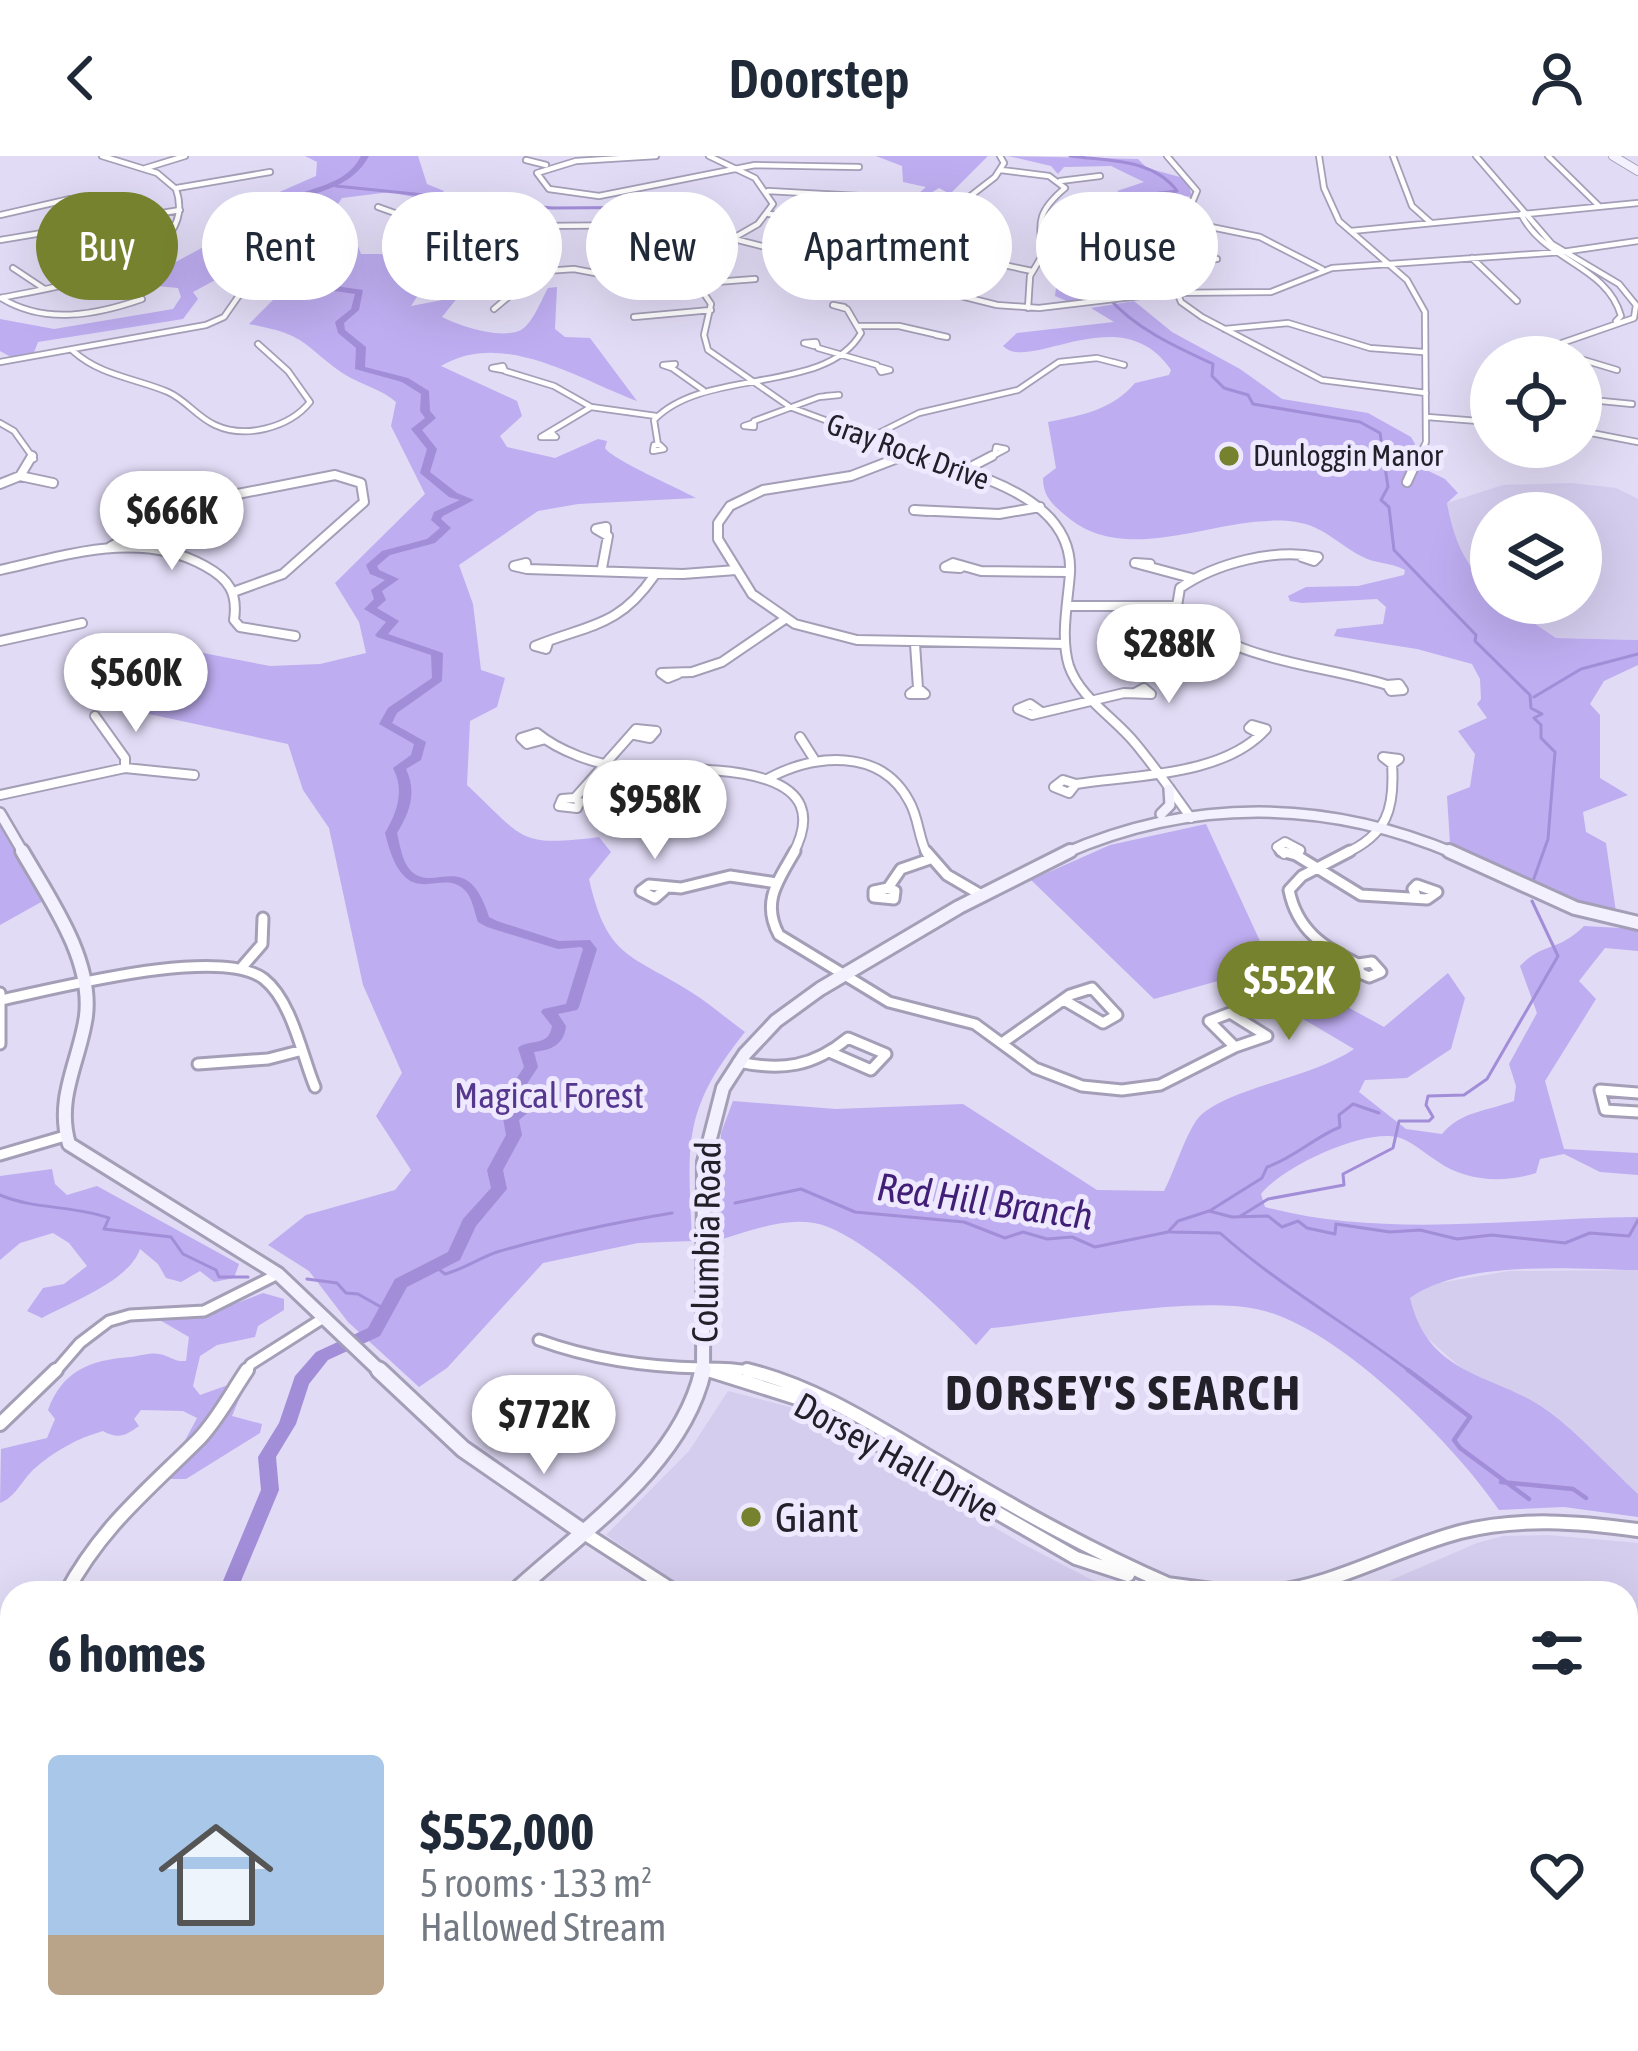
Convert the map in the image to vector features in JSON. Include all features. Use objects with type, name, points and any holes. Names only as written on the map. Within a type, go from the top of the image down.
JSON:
[{"type":"street","points":[[102,156],[146,168],[177,188],[182,197],[178,216]]},
{"type":"street","points":[[146,168],[185,156]]},
{"type":"street","points":[[526,160],[546,165],[656,156]]},
{"type":"street","points":[[709,156],[768,190],[804,192]]},
{"type":"street","points":[[973,192],[1000,170],[1004,160],[1000,156]]},
{"type":"street","points":[[1167,156],[1197,192]]},
{"type":"street","points":[[1318,156],[1326,194],[1339,221],[1410,284],[1425,312],[1426,442],[1407,482]]},
{"type":"street","points":[[1393,156],[1412,208],[1432,223]]},
{"type":"street","points":[[1476,156],[1521,214],[1562,252],[1627,291],[1636,305],[1636,318],[1618,319],[1578,336]]},
{"type":"street","points":[[1548,156],[1599,206]]},
{"type":"street","points":[[1613,156],[1638,171]]},
{"type":"street","points":[[546,165],[537,173],[543,185],[578,195],[659,186],[776,164],[859,167]]},
{"type":"street","points":[[1000,170],[1060,181],[1100,176]]},
{"type":"street","points":[[177,188],[270,172]]},
{"type":"street","points":[[1028,308],[1032,271],[1043,254],[1037,222],[1045,205],[1064,190],[1060,181]]},
{"type":"street","points":[[1350,231],[1638,202]]},
{"type":"street","points":[[0,215],[36,207]]},
{"type":"street","points":[[377,207],[382,209]]},
{"type":"street","points":[[0,240],[180,210]]},
{"type":"street","points":[[1521,214],[1530,234],[1549,253],[1618,300],[1618,319]]},
{"type":"street","points":[[0,225],[12,238]]},
{"type":"street","points":[[1218,229],[1259,237],[1322,269]]},
{"type":"street","points":[[1218,293],[1270,292],[1322,269],[1637,242]]},
{"type":"street","points":[[1472,259],[1517,301]]},
{"type":"street","points":[[1012,267],[1032,271]]},
{"type":"street","points":[[13,268],[36,283]]},
{"type":"street","points":[[738,280],[754,279]]},
{"type":"street","points":[[0,298],[36,290]]},
{"type":"street","points":[[0,298],[18,309],[44,314],[78,313],[137,300]]},
{"type":"street","points":[[0,362],[213,323],[236,300]]},
{"type":"street","points":[[494,309],[505,300]]},
{"type":"street","name":"Gray Rock Drive","points":[[710,300],[712,310],[704,335],[708,350],[746,381],[790,407],[1016,492],[1040,507]]},
{"type":"street","points":[[992,300],[1028,308],[1119,300]]},
{"type":"street","points":[[1181,300],[1225,329],[1322,380],[1426,393]]},
{"type":"street","points":[[658,445],[653,430],[656,416],[672,401],[846,356],[861,341],[859,326],[844,307]]},
{"type":"street","points":[[634,317],[712,310]]},
{"type":"street","points":[[1225,329],[1288,323],[1363,346],[1423,352]]},
{"type":"street","points":[[859,326],[898,326],[936,334]]},
{"type":"street","points":[[74,351],[92,366],[177,396],[217,426],[244,429],[281,422],[305,410],[310,402],[288,371],[258,344]]},
{"type":"street","points":[[814,346],[880,368]]},
{"type":"street","points":[[869,438],[919,413],[1018,390],[1059,362],[1090,358],[1113,362]]},
{"type":"street","points":[[1602,362],[1616,370]]},
{"type":"street","points":[[672,368],[703,390]]},
{"type":"street","points":[[502,370],[547,383],[591,407],[656,416]]},
{"type":"street","points":[[753,423],[826,396]]},
{"type":"street","points":[[1602,401],[1632,404]]},
{"type":"street","points":[[552,433],[591,407]]},
{"type":"street","points":[[1426,417],[1470,420]]},
{"type":"street","points":[[0,423],[14,431],[34,455],[31,467],[0,484]]},
{"type":"street","points":[[1602,435],[1638,442]]},
{"type":"street","points":[[963,471],[995,452]]},
{"type":"street","points":[[911,453],[861,473],[763,490],[730,506],[719,519],[717,533],[758,601],[785,619],[840,637],[915,644],[1065,644]]},
{"type":"street","points":[[0,571],[110,547],[168,514],[207,500],[335,475],[361,483],[364,502],[316,542],[292,571],[279,580],[236,591]]},
{"type":"street","points":[[20,476],[53,483]]},
{"type":"street","points":[[928,511],[999,514],[1040,507],[1065,535],[1070,572],[1065,644],[1070,669],[1189,815]]},
{"type":"street","points":[[602,568],[606,532]]},
{"type":"street","points":[[110,547],[185,554],[236,591]]},
{"type":"street","points":[[1302,557],[1247,562],[1191,578],[1178,592],[1177,606],[1194,625],[1236,646],[1332,667],[1387,685]]},
{"type":"street","points":[[1150,564],[1191,578]]},
{"type":"street","points":[[527,569],[602,568],[654,576],[736,570]]},
{"type":"street","points":[[960,568],[1070,572]]},
{"type":"street","points":[[548,643],[619,619],[636,605],[654,576]]},
{"type":"street","points":[[236,591],[234,620],[240,627],[295,637]]},
{"type":"street","points":[[1068,606],[1177,606]]},
{"type":"street","points":[[678,674],[728,660],[785,619]]},
{"type":"street","points":[[0,641],[82,623]]},
{"type":"street","points":[[915,644],[918,688]]},
{"type":"street","points":[[1040,711],[1135,692]]},
{"type":"street","points":[[95,716],[125,758],[125,768]]},
{"type":"street","points":[[1076,784],[1158,772],[1241,751],[1256,741],[1258,733]]},
{"type":"street","points":[[575,798],[635,735]]},
{"type":"street","points":[[800,737],[814,759]]},
{"type":"street","points":[[542,740],[605,764],[721,768],[766,779],[792,797],[805,823],[802,838],[767,901],[773,929],[896,1005],[968,1022],[1056,1078],[1122,1090],[1175,1080],[1235,1047],[1268,1036],[1230,1013],[1209,1022],[1235,1047]]},
{"type":"street","points":[[766,779],[814,759],[863,763],[898,787],[913,807],[922,847],[931,860],[982,896]]},
{"type":"street","points":[[1358,964],[1311,938],[1289,890],[1294,881],[1359,849],[1382,826],[1394,800],[1392,764]]},
{"type":"street","points":[[0,795],[125,768],[194,775]]},
{"type":"street","points":[[1151,819],[1168,807],[1169,789]]},
{"type":"street","name":"Columbia Road","points":[[527,1581],[674,1434],[704,1368],[704,1143],[720,1091],[738,1062],[788,1010],[844,974],[1061,853],[1151,819],[1189,815],[1287,811],[1382,826],[1451,851],[1556,902],[1638,921]]},
{"type":"street","points":[[0,813],[74,952],[85,984],[86,1016],[64,1115],[65,1136],[89,1160],[278,1274],[463,1449],[659,1581]]},
{"type":"street","name":"Columbia Road","points":[[1123,830],[1189,815]]},
{"type":"street","points":[[1296,855],[1361,895],[1416,896]]},
{"type":"street","points":[[888,888],[901,868],[931,860]]},
{"type":"street","points":[[664,890],[730,876],[777,883]]},
{"type":"street","points":[[243,966],[262,944],[263,919]]},
{"type":"street","points":[[0,1044],[1,997],[197,965],[243,966],[271,987],[315,1087]]},
{"type":"street","points":[[1002,1043],[1064,1000],[1092,988],[1118,1015],[1103,1023],[1064,1000]]},
{"type":"street","points":[[738,1062],[796,1069],[832,1053],[848,1038],[886,1054],[871,1070],[832,1053]]},
{"type":"street","points":[[198,1064],[268,1059],[299,1051]]},
{"type":"street","points":[[1638,1093],[1600,1090],[1605,1110],[1638,1112]]},
{"type":"street","points":[[0,1155],[65,1136]]},
{"type":"street","points":[[0,1424],[29,1402],[87,1338],[109,1322],[136,1314],[204,1312],[278,1274]]},
{"type":"street","points":[[73,1581],[91,1547],[152,1480],[202,1436],[251,1364],[325,1317]]},
{"type":"street","name":"Dorsey Hall Drive","points":[[539,1340],[589,1358],[758,1371],[803,1387],[1083,1548],[1161,1581]]},
{"type":"street","points":[[1339,1581],[1433,1540],[1503,1523],[1559,1520],[1638,1530]]},
{"type":"shaded area","points":[[1572,483],[1616,488],[1638,499],[1638,640],[1556,638],[1535,624],[1602,624],[1602,492],[1481,492],[1503,485]]},
{"type":"shaded area","points":[[1470,496],[1470,568],[1454,542],[1447,503]]},
{"type":"shaded area","points":[[1638,1270],[1638,1494],[1546,1409],[1470,1376],[1417,1329],[1410,1298],[1433,1284],[1509,1271]]},
{"type":"shaded area","points":[[728,1391],[790,1407],[1021,1543],[1096,1581],[673,1581],[606,1535],[689,1451]]},
{"type":"shaded area","points":[[1503,1536],[1638,1543],[1638,1581],[1389,1581]]},
{"type":"green space","name":"Magical Forest","points":[[305,156],[418,156],[427,184],[444,191],[358,196],[358,192],[279,192],[316,176],[317,162]]},
{"type":"green space","points":[[876,156],[988,156],[952,192],[939,188],[920,192],[926,187],[903,182],[902,166]]},
{"type":"green space","points":[[1008,156],[1138,159],[1147,168],[1187,179],[1191,192],[1119,192],[1144,182],[1111,166],[1064,167],[1058,174],[1051,166]]},
{"type":"green space","name":"Magical Forest","points":[[358,246],[361,254],[382,254],[382,300],[415,300],[411,306],[456,300],[442,317],[470,328],[513,333],[525,327],[542,300],[556,300],[555,329],[565,337],[590,338],[637,401],[515,355],[465,356],[441,366],[517,401],[522,416],[500,436],[507,447],[555,458],[598,439],[607,441],[605,448],[620,459],[696,498],[578,504],[538,511],[459,565],[473,604],[481,670],[505,678],[497,707],[470,721],[467,785],[523,835],[552,841],[599,837],[611,852],[589,879],[613,940],[745,1032],[709,1084],[693,1130],[692,1241],[638,1243],[543,1263],[447,1368],[419,1387],[348,1322],[309,1271],[268,1245],[306,1215],[395,1190],[411,1170],[376,1116],[402,1073],[363,985],[329,828],[303,790],[288,744],[107,705],[172,647],[270,666],[320,664],[366,653],[359,622],[335,583],[425,494],[391,426],[396,402],[344,374],[293,336],[249,324],[273,300],[358,300]]},
{"type":"green space","name":"Magical Forest","points":[[202,248],[202,287],[193,292],[198,299],[183,319],[38,342],[33,355],[13,358],[0,351],[0,319],[54,329],[173,309],[181,297],[178,261]]},
{"type":"green space","points":[[1134,301],[1172,332],[1240,369],[1282,399],[1368,413],[1411,437],[1415,444],[1410,462],[1445,479],[1458,493],[1447,503],[1470,565],[1470,624],[1535,624],[1556,638],[1638,640],[1638,665],[1604,681],[1590,704],[1600,715],[1600,778],[1628,795],[1583,812],[1586,832],[1606,843],[1616,912],[1557,896],[1450,843],[1447,796],[1470,787],[1475,754],[1458,731],[1487,718],[1477,704],[1480,679],[1472,664],[1417,649],[1334,636],[1337,629],[1383,624],[1386,607],[1377,599],[1302,603],[1288,596],[1306,587],[1358,586],[1404,575],[1405,570],[1366,559],[1322,531],[1296,522],[1117,538],[1090,531],[1052,503],[1043,478],[1056,468],[1048,422],[1096,410],[1117,400],[1135,383],[1169,375],[1171,370],[1150,349],[1127,339],[1103,337],[1016,352],[1003,346],[1017,333],[1114,322],[1091,308]]},
{"type":"green space","points":[[0,821],[43,901],[0,925]]},
{"type":"green space","points":[[1206,824],[1271,965],[1384,1027],[1448,973],[1465,998],[1451,1049],[1407,1078],[1365,1080],[1359,1092],[1406,1129],[1442,1134],[1466,1116],[1514,1101],[1516,1086],[1509,1064],[1537,1013],[1520,966],[1528,958],[1584,926],[1638,929],[1638,951],[1605,948],[1579,981],[1596,999],[1545,1081],[1564,1149],[1638,1153],[1638,1175],[1600,1172],[1564,1154],[1540,1159],[1536,1173],[1485,1179],[1448,1168],[1402,1139],[1382,1136],[1324,1152],[1271,1183],[1261,1194],[1265,1207],[1356,1222],[1450,1224],[1638,1217],[1638,1270],[1489,1272],[1459,1277],[1410,1298],[1432,1344],[1467,1371],[1528,1399],[1560,1420],[1638,1494],[1638,1517],[1564,1507],[1499,1510],[1454,1453],[1356,1362],[1288,1319],[1256,1309],[1162,1307],[991,1328],[976,1345],[885,1263],[828,1227],[786,1223],[716,1241],[721,1133],[733,1101],[836,1109],[963,1104],[1097,1190],[1164,1191],[1200,1116],[1231,1097],[1317,1068],[1354,1049],[1232,977],[1154,999],[1031,880],[1110,845]]},
{"type":"green space","points":[[52,1169],[55,1184],[67,1195],[97,1186],[239,1264],[234,1278],[214,1282],[200,1271],[181,1282],[166,1278],[140,1249],[124,1271],[98,1289],[42,1318],[27,1311],[43,1288],[64,1284],[87,1266],[69,1243],[53,1233],[20,1243],[0,1260],[0,1176]]},
{"type":"green space","points":[[263,1293],[284,1299],[284,1310],[258,1326],[255,1337],[217,1345],[200,1356],[193,1386],[200,1395],[228,1385],[243,1390],[232,1416],[262,1424],[260,1433],[186,1479],[171,1479],[171,1467],[197,1418],[183,1411],[141,1410],[134,1419],[139,1426],[118,1436],[103,1431],[67,1446],[34,1469],[0,1503],[1,1449],[47,1438],[55,1419],[48,1410],[70,1377],[102,1361],[149,1354],[186,1361],[189,1337],[158,1319],[208,1314]]},
{"type":"waterway","points":[[232,1581],[270,1490],[267,1457],[287,1424],[301,1381],[322,1356],[374,1332],[401,1283],[454,1256],[469,1223],[499,1189],[495,1170],[514,1135],[511,1118],[529,1105],[520,1084],[531,1067],[525,1048],[547,1046],[558,1035],[559,1026],[548,1012],[572,1007],[590,949],[585,943],[558,945],[492,924],[483,919],[475,895],[462,883],[416,880],[397,858],[391,833],[406,792],[399,768],[417,757],[420,742],[385,724],[392,711],[438,679],[437,653],[381,635],[393,621],[370,609],[380,600],[376,590],[394,579],[374,572],[371,565],[386,553],[431,541],[446,528],[436,520],[438,514],[469,500],[453,495],[425,473],[432,449],[416,429],[431,418],[425,411],[426,393],[405,380],[360,369],[361,347],[341,331],[339,322],[355,310],[360,292],[324,287],[330,274],[297,262],[301,252],[297,249],[307,242],[309,229],[291,219],[298,211],[287,201],[342,181],[365,156]]},
{"type":"waterway","points":[[1070,156],[1142,167],[1177,191],[1143,195],[1143,201],[1095,227],[1104,238],[1098,243],[1104,247],[1102,256],[1110,261],[1105,272],[1114,278],[1108,297],[1118,308],[1156,336],[1213,364],[1212,376],[1224,388],[1248,395],[1253,404],[1360,422],[1380,433],[1388,487],[1381,500],[1389,507],[1394,550],[1530,695],[1531,708],[1542,714],[1534,718],[1541,725],[1541,738],[1555,752],[1548,839],[1533,881]]},
{"type":"waterway","points":[[336,186],[586,208]]},
{"type":"waterway","points":[[1534,697],[1581,669],[1638,654]]},
{"type":"waterway","points":[[1239,1217],[1268,1199],[1344,1185],[1343,1174],[1393,1148],[1399,1121],[1433,1117],[1426,1105],[1428,1096],[1464,1095],[1487,1079],[1558,956],[1532,901]]},
{"type":"waterway","points":[[1211,1210],[1262,1178],[1267,1167],[1340,1127],[1339,1115],[1353,1104],[1379,1113]]},
{"type":"waterway","name":"Red Hill Branch","points":[[735,1203],[801,1189],[855,1212],[964,1222],[1005,1238],[1023,1232],[1047,1239],[1072,1237],[1095,1247],[1168,1232],[1178,1221],[1209,1211],[1239,1217]]},
{"type":"waterway","points":[[0,1195],[109,1218],[104,1229],[171,1237],[183,1254],[216,1270],[219,1277],[248,1277]]},
{"type":"waterway","name":"Red Hill Branch","points":[[436,1267],[445,1274],[519,1246],[672,1213]]},
{"type":"waterway","name":"Red Hill Branch","points":[[1239,1217],[1268,1216],[1282,1227],[1298,1221],[1307,1228],[1335,1234],[1336,1224],[1390,1232],[1420,1230],[1457,1239],[1492,1235],[1565,1243],[1590,1233],[1629,1236],[1638,1220]]},
{"type":"waterway","points":[[1170,1232],[1220,1233],[1411,1373]]},
{"type":"waterway","points":[[307,1279],[337,1283],[346,1293],[358,1294],[388,1311]]},
{"type":"waterway","points":[[1408,1370],[1411,1373]]},
{"type":"waterway","points":[[1411,1373],[1470,1417],[1454,1440],[1507,1483]]},
{"type":"waterway","points":[[1501,1482],[1507,1483]]},
{"type":"waterway","points":[[1507,1483],[1573,1489],[1586,1498]]},
{"type":"waterway","points":[[1507,1483],[1529,1499]]},
{"type":"place","name":"Dunloggin Manor","points":[[1229,456]]},
{"type":"place","name":"Giant","points":[[751,1517]]},
{"type":"district","name":"DORSEY'S SEARCH","points":[[1124,1393]]}]
